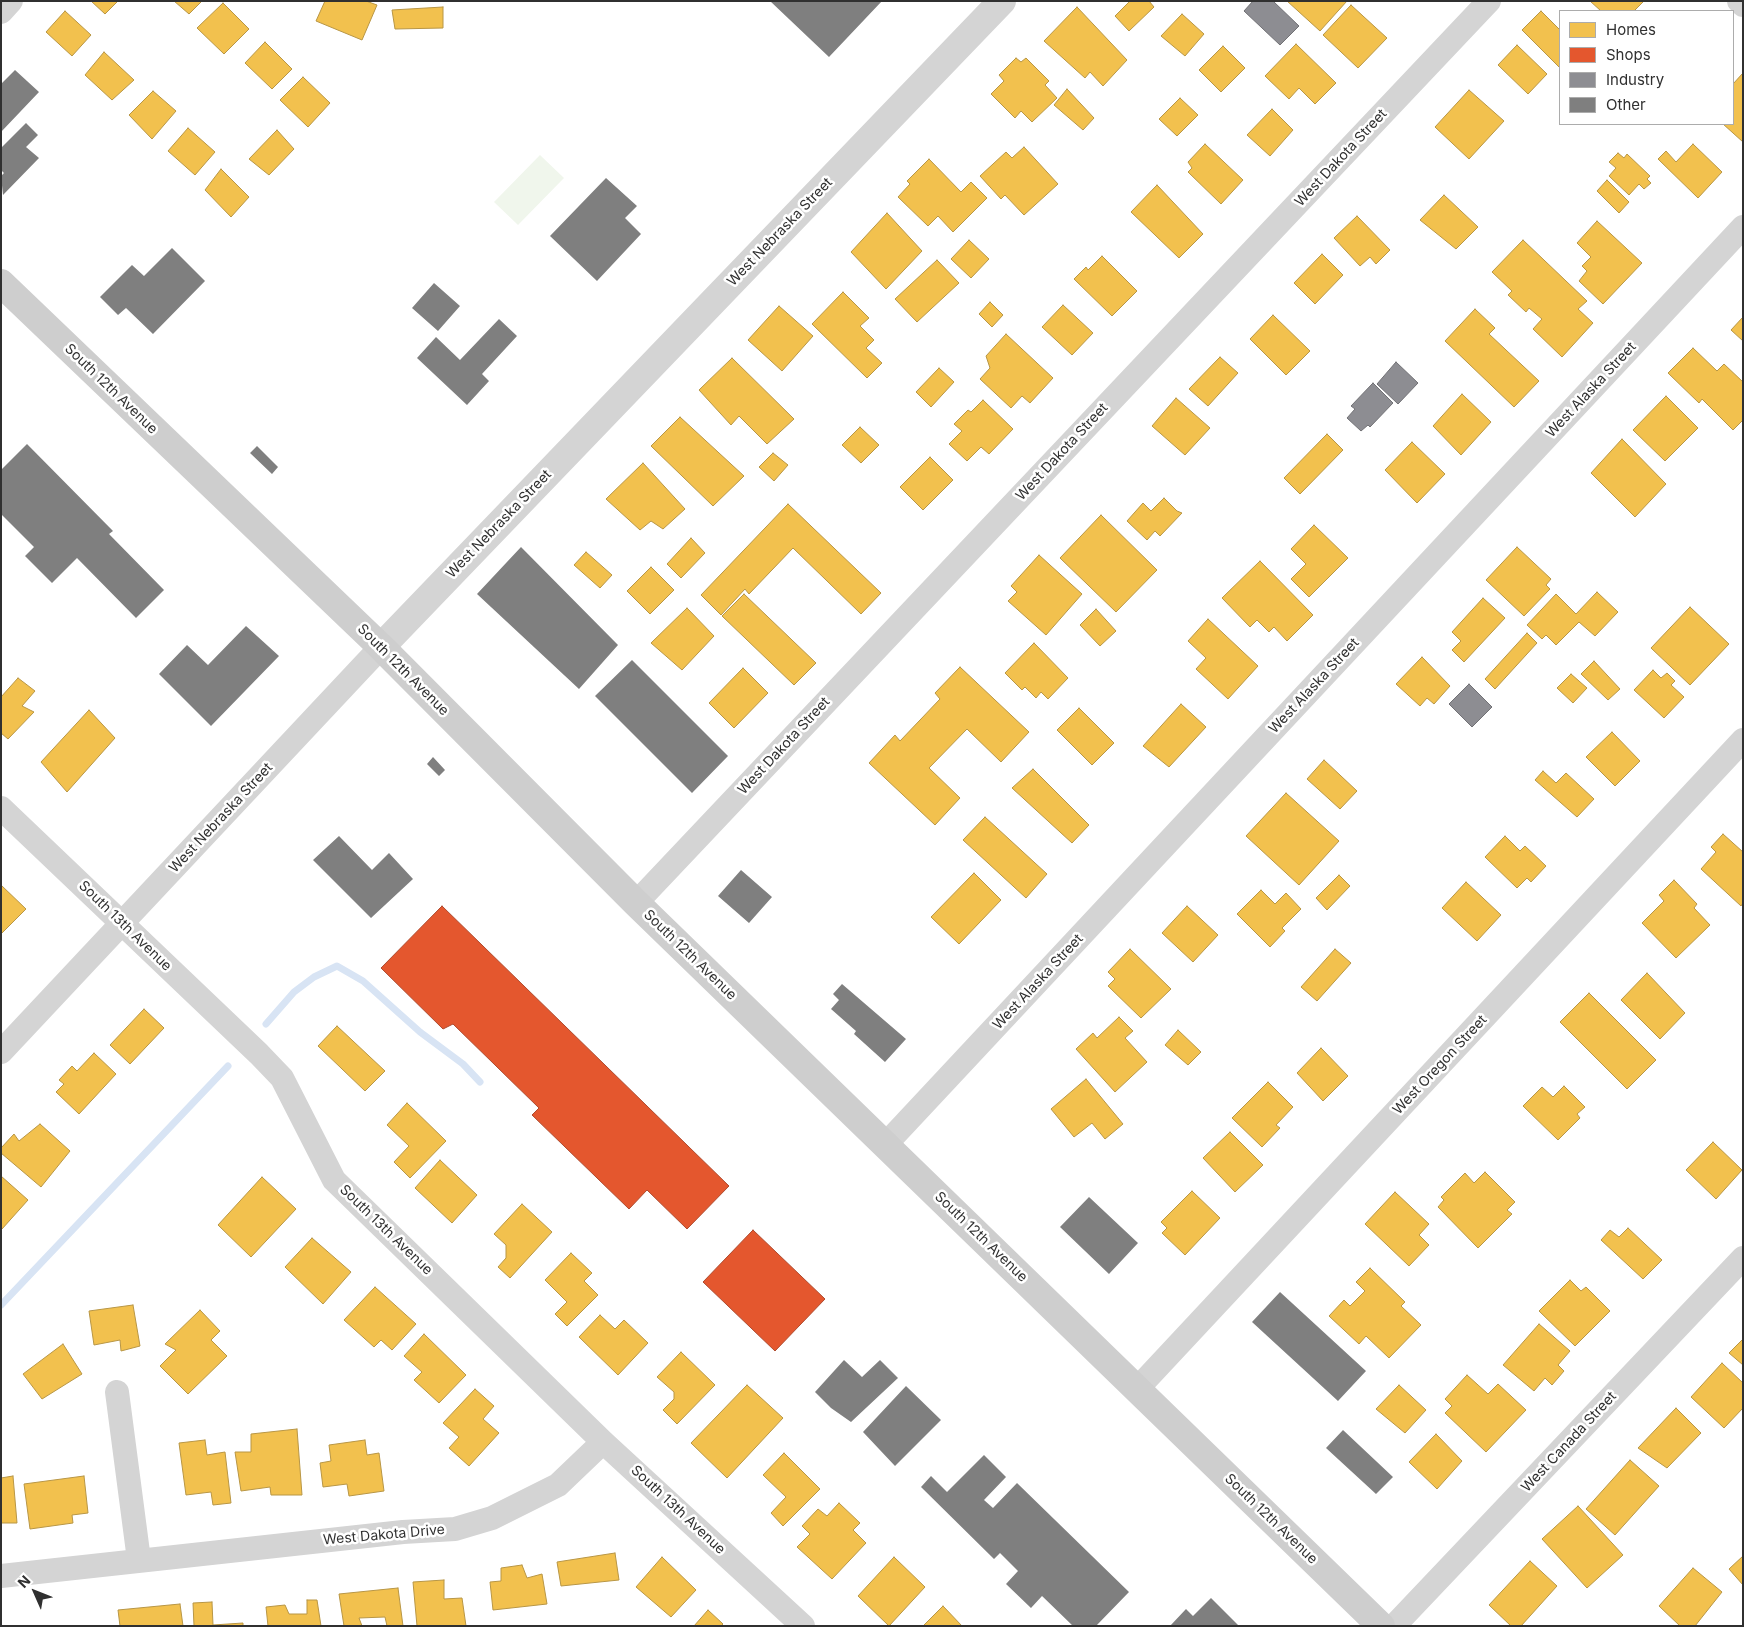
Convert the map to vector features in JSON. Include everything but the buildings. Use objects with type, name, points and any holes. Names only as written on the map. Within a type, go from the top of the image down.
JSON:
[{"type":"main road","name":"South 12th Avenue","points":[[1,283],[381,647],[636,902],[1381,1626]]},
{"type":"street","points":[[1,12],[11,1]]},
{"type":"street","name":"West Nebraska Street","points":[[1,1052],[381,647],[1002,1]]},
{"type":"street","name":"West Dakota Street","points":[[636,902],[1489,1]]},
{"type":"street","points":[[1739,1],[1743,5]]},
{"type":"street","name":"West Alaska Street","points":[[886,1145],[1743,227]]},
{"type":"street","name":"West Oregon Street","points":[[1137,1389],[1743,740]]},
{"type":"street","name":"South 13th Avenue","points":[[1,808],[282,1078],[334,1180],[603,1442],[803,1626]]},
{"type":"street","name":"West Canada Street","points":[[1394,1626],[1743,1258]]},
{"type":"street","points":[[117,1392],[139,1560]]},
{"type":"street","name":"West Dakota Drive","points":[[1,1576],[403,1532],[455,1529],[492,1518],[558,1485],[603,1442]]},
{"type":"shaded area","points":[[540,155],[564,178],[518,225],[494,202]]},
{"type":"waterway","points":[[266,1024],[294,992],[314,977],[337,966],[363,981],[420,1032],[463,1064],[480,1082]]},
{"type":"waterway","points":[[1,1305],[228,1066]]}]
